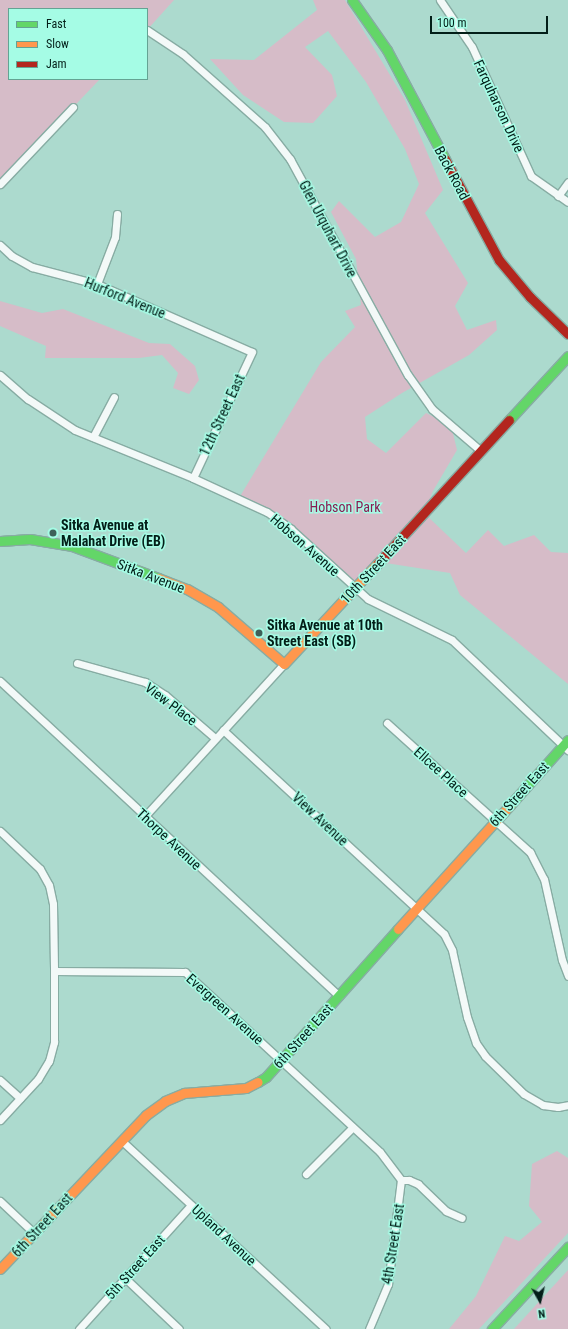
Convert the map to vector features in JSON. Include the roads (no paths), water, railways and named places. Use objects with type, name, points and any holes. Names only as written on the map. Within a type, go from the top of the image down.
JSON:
[{"type":"street","name":"Back Road","points":[[352,0],[387,50],[499,260],[530,297],[568,334]]},
{"type":"street","name":"Farquharson Drive","points":[[440,0],[472,47],[532,176],[568,202]]},
{"type":"street","name":"Glen Urquhart Drive","points":[[148,31],[183,54],[265,127],[290,159],[408,375],[432,409],[481,452]]},
{"type":"street","points":[[0,184],[74,107]]},
{"type":"street","points":[[558,196],[568,182]]},
{"type":"street","points":[[97,284],[115,237],[117,214]]},
{"type":"street","name":"Hurford Avenue","points":[[0,245],[12,256],[32,267],[97,284],[252,352]]},
{"type":"street","name":"12th Street East","points":[[193,478],[252,352]]},
{"type":"street","name":"10th Street East","points":[[145,816],[215,738],[481,452],[568,356]]},
{"type":"street","name":"Hobson Avenue","points":[[0,375],[28,399],[75,430],[193,478],[267,512],[291,529],[368,599],[452,640],[566,745]]},
{"type":"street","points":[[93,437],[114,397]]},
{"type":"street","name":"Sitka Avenue","points":[[1,538],[49,541],[72,546],[187,589],[218,607],[284,664]]},
{"type":"street","name":"View Place","points":[[77,663],[145,682],[165,695],[215,738]]},
{"type":"street","name":"Thorpe Avenue","points":[[0,681],[339,996]]},
{"type":"street","name":"Ellcee Place","points":[[387,723],[530,852],[538,864],[544,879],[562,960],[568,976]]},
{"type":"street","name":"View Avenue","points":[[223,730],[444,934],[452,950],[467,1017],[476,1042],[485,1056],[524,1094],[543,1105],[558,1107],[568,1105]]},
{"type":"street","name":"6th Street East","points":[[0,1269],[146,1115],[165,1101],[184,1093],[246,1088],[266,1077],[495,821],[566,745]]},
{"type":"street","points":[[0,831],[40,869],[49,885],[53,904],[54,971],[54,1042],[48,1061],[38,1079],[0,1120]]},
{"type":"street","name":"Evergreen Avenue","points":[[54,971],[185,972],[380,1152],[401,1180]]},
{"type":"street","points":[[0,1080],[20,1098]]},
{"type":"street","points":[[306,1174],[353,1127]]},
{"type":"street","name":"Upland Avenue","points":[[122,1141],[326,1329]]},
{"type":"street","points":[[401,1180],[409,1180],[418,1184],[446,1211],[462,1218]]},
{"type":"street","name":"4th Street East","points":[[369,1329],[388,1284],[401,1180]]},
{"type":"street","points":[[0,1201],[34,1233]]},
{"type":"street","name":"5th Street East","points":[[79,1329],[191,1205]]},
{"type":"street","points":[[492,1329],[568,1247]]},
{"type":"street","points":[[125,1278],[179,1329]]},
{"type":"place","name":"Sitka Avenue at Malahat Drive (EB)","points":[[53,533]]},
{"type":"place","name":"Sitka Avenue at 10th Street East (SB)","points":[[259,633]]},
{"type":"park label","name":"Hobson Park","points":[[345,507]]}]
